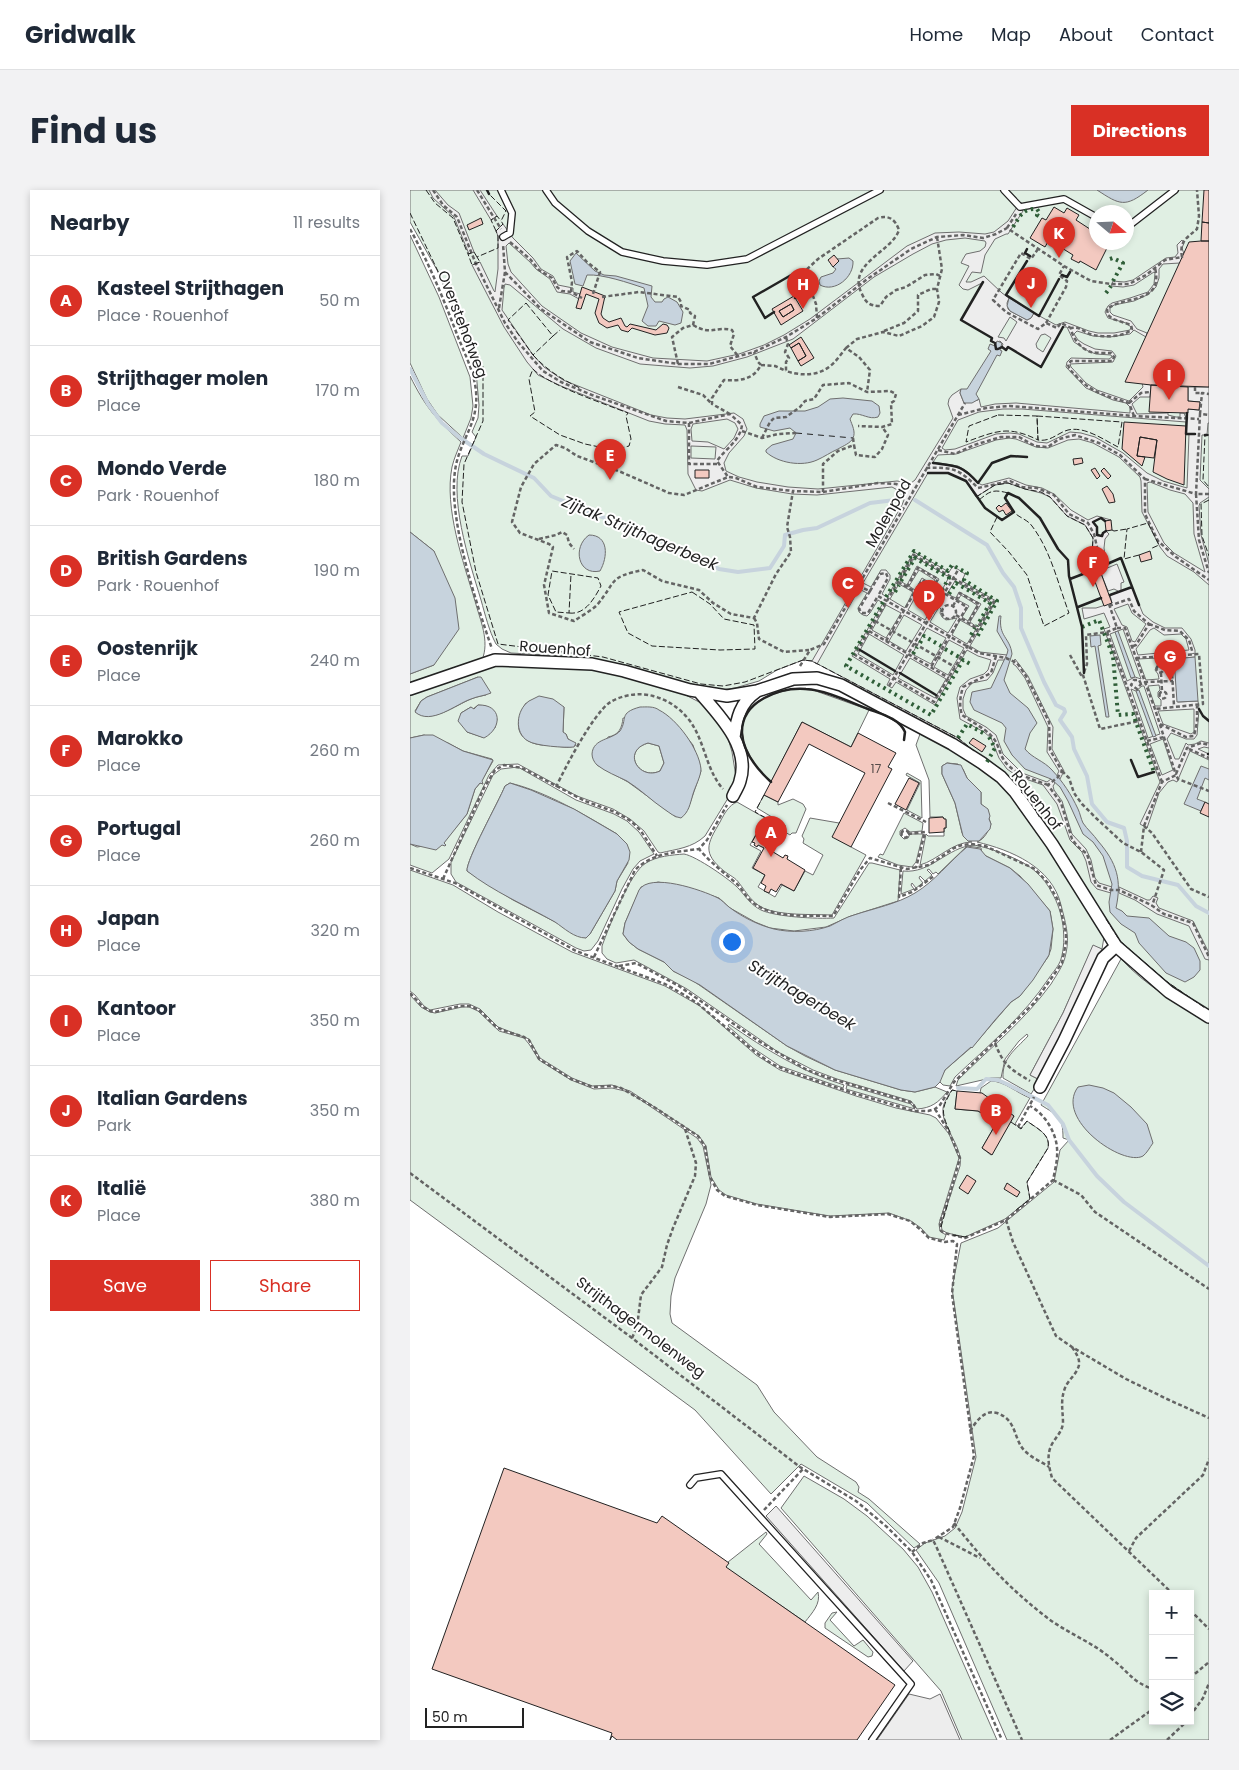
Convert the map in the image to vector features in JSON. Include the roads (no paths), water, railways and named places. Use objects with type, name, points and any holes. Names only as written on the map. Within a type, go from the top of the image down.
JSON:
[{"type":"street","name":"Rouenhof","points":[[410,689],[495,660],[592,664],[699,692],[728,696],[757,691],[794,679],[817,678],[841,685],[952,744],[1001,777],[1015,792],[1052,844],[1116,946],[1169,992],[1209,1017]]},
{"type":"street","name":"Rouenhof","points":[[734,737],[740,708],[747,698],[757,691]]},
{"type":"street","points":[[699,692],[725,722],[734,737],[742,760],[740,781],[733,796]]},
{"type":"street","points":[[1040,1087],[1103,958],[1116,946]]},
{"type":"lane","points":[[500,190],[512,213],[510,233],[503,237]]},
{"type":"lane","points":[[546,190],[555,203],[588,231],[622,252],[663,261],[707,265],[747,259],[880,190]]},
{"type":"lane","points":[[1004,190],[1020,207],[1064,199],[1089,212]]},
{"type":"lane","points":[[1134,222],[1175,190]]},
{"type":"lane","points":[[690,1485],[696,1478],[721,1474],[911,1684],[872,1740]]},
{"type":"water","points":[[1097,190],[1148,190],[1134,200],[1122,202],[1111,199]]},
{"type":"water","points":[[576,253],[595,271],[604,275],[616,276],[652,286],[651,297],[655,302],[662,302],[668,297],[677,302],[683,312],[681,323],[675,325],[659,321],[656,326],[648,326],[642,321],[648,306],[644,288],[616,279],[593,275],[587,275],[583,286],[575,284],[570,261]]},
{"type":"water","points":[[849,258],[853,261],[847,278],[832,287],[820,285],[821,277],[833,273],[836,269],[833,267],[839,261],[837,259]]},
{"type":"water","points":[[1009,298],[1034,313],[1031,318],[1027,320],[1010,311],[1007,306]]},
{"type":"water","points":[[997,341],[1002,343],[1000,350],[1002,351],[1000,356],[997,355],[976,394],[979,399],[972,403],[964,403],[960,393],[961,389],[967,389],[991,351],[988,349],[990,344],[995,346]]},
{"type":"water","points":[[843,398],[872,401],[879,406],[880,413],[875,418],[853,414],[850,419],[854,436],[849,443],[817,460],[804,463],[783,461],[766,452],[772,445],[793,439],[796,433],[790,428],[774,431],[760,427],[764,416],[779,411],[805,411],[818,407],[830,399]]},
{"type":"water","points":[[410,532],[434,551],[455,598],[459,629],[434,665],[410,674]]},
{"type":"water","points":[[589,535],[600,539],[605,548],[603,565],[600,571],[587,569],[582,565],[580,559],[580,546]]},
{"type":"water","points":[[999,616],[1001,616],[1001,628],[1012,654],[1004,680],[1010,693],[1028,708],[1037,723],[1030,733],[1025,749],[1049,767],[1060,779],[1079,811],[1083,823],[1110,857],[1118,880],[1116,908],[1127,916],[1149,918],[1169,936],[1186,942],[1194,948],[1200,961],[1200,970],[1194,977],[1185,982],[1166,973],[1139,943],[1135,933],[1121,924],[1110,912],[1109,902],[1112,884],[1103,856],[1093,842],[1083,834],[1060,787],[1051,779],[1025,769],[1012,755],[1004,741],[1006,728],[1002,723],[974,710],[970,702],[972,692],[991,688],[1007,654],[1008,650],[997,631]]},
{"type":"water","points":[[1118,631],[1135,677],[1131,678],[1115,632]]},
{"type":"water","points":[[1100,635],[1101,645],[1098,646],[1109,717],[1106,717],[1095,646],[1091,647],[1090,636]]},
{"type":"water","points":[[1195,657],[1198,701],[1177,702],[1174,659]]},
{"type":"water","points":[[481,677],[491,693],[471,699],[443,713],[428,717],[421,716],[415,712],[421,701],[427,697]]},
{"type":"water","points":[[1139,690],[1156,736],[1153,737],[1136,691]]},
{"type":"water","points":[[539,696],[553,699],[564,707],[563,732],[568,739],[576,743],[574,747],[537,744],[528,741],[520,733],[518,721],[521,710],[529,701]]},
{"type":"water","points":[[478,705],[492,708],[497,717],[497,723],[494,728],[484,738],[467,732],[458,721],[461,713],[471,707],[474,709]]},
{"type":"water","points":[[652,707],[666,714],[680,727],[696,753],[701,769],[700,775],[689,808],[681,818],[670,813],[627,781],[600,767],[593,760],[593,749],[596,745],[617,734],[622,727],[626,714],[633,709]],"holes":[[[648,743],[659,746],[664,763],[660,771],[652,773],[640,769],[634,758],[640,747]]]},
{"type":"water","points":[[433,735],[463,751],[493,760],[482,781],[483,784],[480,783],[475,789],[467,814],[444,843],[446,845],[442,845],[436,850],[410,844],[410,738]]},
{"type":"water","points":[[947,763],[961,765],[967,778],[981,792],[981,804],[988,809],[990,829],[979,841],[968,841],[963,836],[955,803],[942,774],[942,766]]},
{"type":"water","points":[[1201,766],[1209,769],[1209,780],[1205,778],[1197,799],[1205,802],[1201,811],[1184,804]]},
{"type":"water","points":[[510,783],[574,809],[617,834],[627,844],[630,852],[629,860],[617,881],[615,891],[586,938],[573,935],[555,922],[510,898],[467,871],[483,830],[505,786]]},
{"type":"water","points":[[967,847],[980,849],[986,856],[1010,868],[1028,884],[1050,911],[1053,929],[1049,955],[1033,980],[1020,996],[1011,1002],[972,1048],[945,1070],[940,1082],[935,1087],[915,1092],[901,1090],[835,1070],[787,1046],[700,985],[673,971],[664,962],[638,949],[623,934],[625,923],[639,890],[645,885],[654,883],[677,884],[710,895],[745,917],[774,929],[788,931],[816,930],[830,926],[845,918],[886,906],[915,893],[929,883]]},
{"type":"water","points":[[1089,1085],[1114,1093],[1147,1124],[1153,1143],[1143,1156],[1133,1158],[1107,1147],[1094,1138],[1083,1126],[1075,1113],[1073,1100],[1078,1087]]},
{"type":"waterway","name":"Zijtak Strijthagerbeek","points":[[410,369],[428,404],[442,423],[484,454],[534,478],[551,496],[673,546],[719,569],[738,572],[770,568],[784,546],[785,535],[817,528],[870,503],[895,500]]},
{"type":"waterway","name":"Zijtak Strijthagerbeek","points":[[915,500],[987,545],[1003,573],[1014,587],[1021,608],[1021,628],[1056,705],[1064,709],[1065,712],[1060,720],[1072,737],[1074,749],[1087,776],[1092,804],[1107,822],[1124,828],[1127,841],[1127,867],[1142,876],[1178,885],[1196,906],[1209,913]]},
{"type":"waterway","name":"Strijthagerbeek","points":[[958,1088],[977,1089],[986,1079],[998,1080],[1048,1105],[1063,1124],[1069,1140],[1097,1176],[1124,1202],[1209,1266]]},
{"type":"place","name":"Italië","points":[[1059,258]]},
{"type":"place","name":"Italian Gardens","points":[[1031,308]]},
{"type":"place","name":"Japan","points":[[803,309]]},
{"type":"place","name":"Kantoor","points":[[1169,400]]},
{"type":"place","name":"Oostenrijk","points":[[610,480]]},
{"type":"place","name":"Marokko","points":[[1093,587]]},
{"type":"place","name":"Mondo Verde","points":[[848,608]]},
{"type":"place","name":"British Gardens","points":[[929,621]]},
{"type":"place","name":"Portugal","points":[[1170,681]]},
{"type":"place","name":"Kasteel Strijthagen","points":[[771,857]]},
{"type":"place","name":"Strijthager molen","points":[[996,1135]]}]
